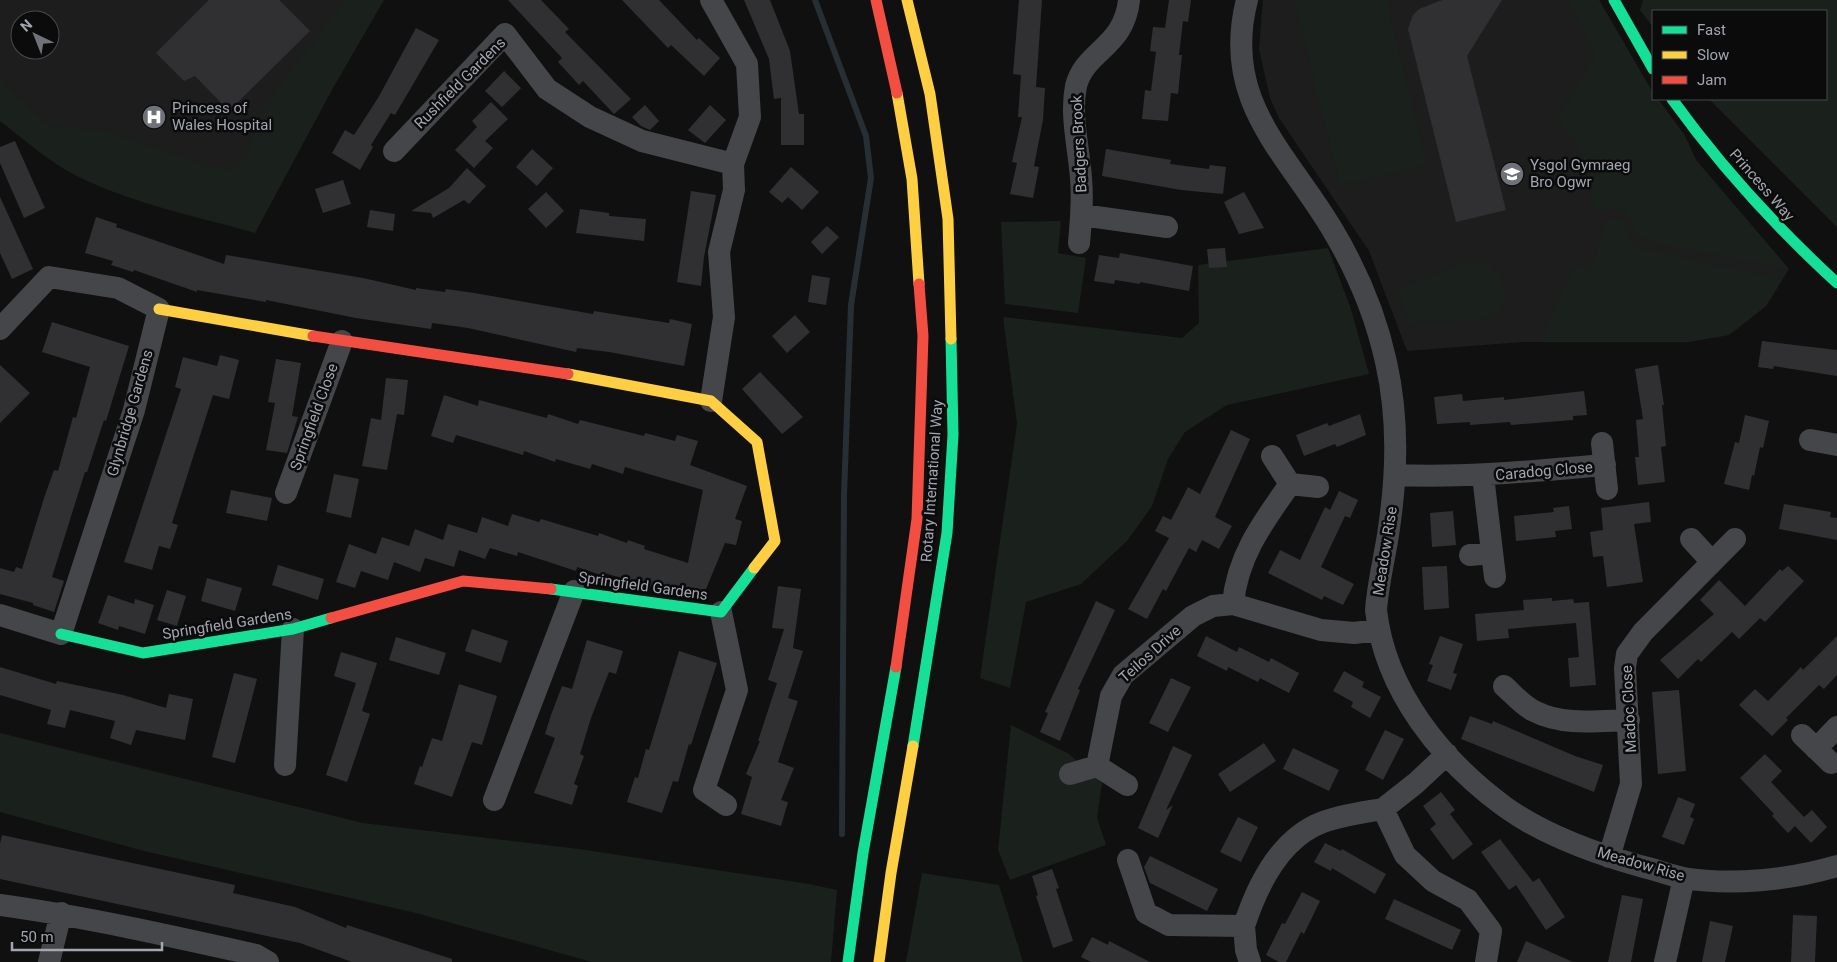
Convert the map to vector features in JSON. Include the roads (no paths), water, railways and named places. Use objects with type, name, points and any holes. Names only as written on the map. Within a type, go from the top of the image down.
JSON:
[{"type":"main road","name":"Rotary International Way","points":[[848,962],[863,853],[895,671],[917,519],[922,355],[912,179],[894,74],[876,0]]},
{"type":"main road","name":"Rotary International Way","points":[[879,962],[890,874],[923,689],[947,533],[952,435],[948,219],[930,94],[908,0]]},
{"type":"main road","points":[[1614,0],[1652,67]]},
{"type":"main road","name":"Princess Way","points":[[1673,100],[1709,147],[1772,221],[1837,283]]},
{"type":"main road","points":[[159,309],[342,341],[542,369],[711,401]]},
{"type":"main road","name":"Springfield Gardens","points":[[61,634],[143,653],[293,629],[463,581],[574,592],[721,612],[775,541],[757,442],[711,401]]},
{"type":"street","points":[[711,0],[748,64],[750,117],[734,164],[734,190],[719,252],[724,317],[711,401]]},
{"type":"street","name":"Badgers Brook","points":[[1079,243],[1082,215],[1082,178],[1075,119],[1077,84],[1090,61],[1119,33],[1125,23],[1129,0]]},
{"type":"street","name":"Meadow Rise","points":[[1247,0],[1242,31],[1242,55],[1246,82],[1253,105],[1276,150],[1314,202],[1339,242],[1354,271],[1370,310],[1386,361],[1394,401],[1396,434],[1395,475],[1388,536],[1377,590],[1376,610],[1378,630],[1389,662],[1408,702],[1420,721],[1447,754],[1484,790],[1506,807],[1555,834],[1609,857],[1684,878],[1743,881],[1807,874],[1837,866]]},
{"type":"street","name":"Rushfield Gardens","points":[[394,151],[505,34],[547,88],[590,117],[642,140],[734,164]]},
{"type":"street","name":"Badgers Brook","points":[[1082,215],[1167,227]]},
{"type":"street","points":[[0,329],[49,277],[118,288],[159,309]]},
{"type":"street","name":"Glynbridge Gardens","points":[[61,634],[134,410],[159,309]]},
{"type":"street","name":"Springfield Close","points":[[286,493],[342,341]]},
{"type":"street","points":[[1810,440],[1837,445]]},
{"type":"street","name":"Caradog Close","points":[[1395,475],[1484,476],[1603,454],[1607,489]]},
{"type":"street","points":[[1272,456],[1290,484]]},
{"type":"street","name":"Caradog Close","points":[[1484,476],[1495,577]]},
{"type":"street","points":[[1290,484],[1318,487]]},
{"type":"street","points":[[1233,604],[1234,587],[1247,548],[1290,484]]},
{"type":"street","name":"Madoc Close","points":[[1609,857],[1632,784],[1625,668],[1628,654],[1642,632],[1735,539]]},
{"type":"street","points":[[1690,540],[1712,562]]},
{"type":"street","points":[[1470,555],[1492,553]]},
{"type":"street","points":[[494,800],[574,592]]},
{"type":"street","name":"Teilos Drive","points":[[1097,766],[1111,696],[1123,675],[1193,616],[1213,606],[1233,604],[1321,630],[1354,633],[1378,630]]},
{"type":"street","points":[[721,612],[737,690],[704,790],[726,805]]},
{"type":"street","points":[[0,615],[61,634]]},
{"type":"street","points":[[285,766],[293,629]]},
{"type":"street","points":[[1504,686],[1532,711],[1556,719],[1581,722],[1629,720]]},
{"type":"street","points":[[1816,749],[1837,727]]},
{"type":"street","points":[[1250,962],[1246,950],[1244,926],[1259,886],[1273,863],[1295,840],[1321,823],[1357,813],[1383,809],[1416,783],[1447,754]]},
{"type":"street","points":[[1070,774],[1097,766],[1127,785]]},
{"type":"street","points":[[1383,809],[1405,856],[1433,881],[1468,900],[1491,931],[1486,962]]},
{"type":"street","points":[[1128,860],[1146,913],[1170,925],[1244,926]]},
{"type":"street","points":[[1665,962],[1684,878]]},
{"type":"street","points":[[0,905],[61,913],[256,955],[268,962]]},
{"type":"street","points":[[48,962],[61,913]]},
{"type":"waterway","points":[[815,0],[866,136],[871,178],[851,305],[844,495],[842,834]]},
{"type":"place","name":"Princess of Wales Hospital","points":[[154,117]]},
{"type":"place","name":"Ysgol Gymraeg Bro Ogwr","points":[[1512,174]]}]
